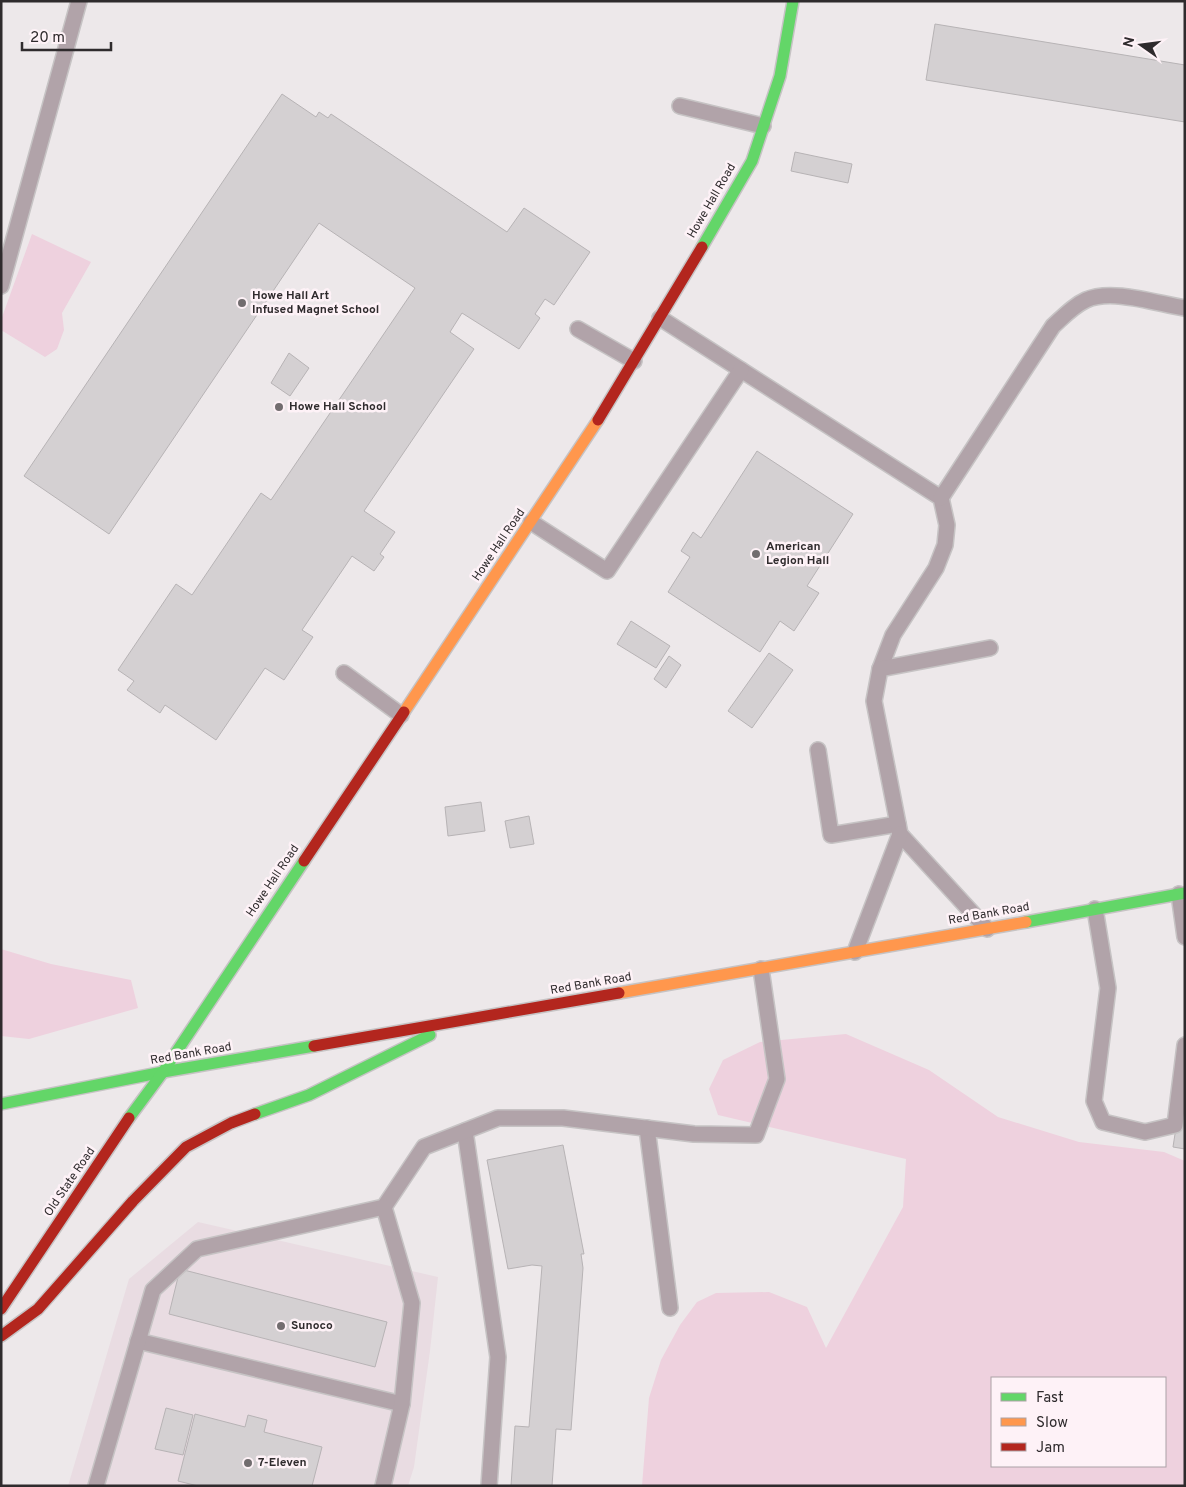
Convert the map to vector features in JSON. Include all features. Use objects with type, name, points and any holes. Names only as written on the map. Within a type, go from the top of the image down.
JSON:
[{"type":"main road","name":"Howe Hall Road","points":[[163,1072],[531,522],[660,318],[752,160],[780,76],[793,1]]},
{"type":"main road","name":"Red Bank Road","points":[[1,1104],[163,1072],[762,969],[1182,894]]},
{"type":"main road","points":[[1,1336],[38,1308],[133,1201],[186,1147],[230,1123],[309,1095],[456,1022]]},
{"type":"main road","name":"Old State Road","points":[[1,1309],[129,1118],[163,1072]]},
{"type":"lane","points":[[1,286],[79,1]]},
{"type":"lane","points":[[680,106],[763,126]]},
{"type":"lane","points":[[941,498],[1053,326],[1072,308],[1088,299],[1113,295],[1185,308]]},
{"type":"lane","points":[[660,318],[941,498],[947,525],[946,545],[936,568],[893,635],[880,670],[874,701],[899,829],[987,929]]},
{"type":"lane","points":[[578,329],[634,361]]},
{"type":"lane","points":[[531,522],[607,571],[741,370]]},
{"type":"lane","points":[[880,670],[990,648]]},
{"type":"lane","points":[[344,673],[401,715]]},
{"type":"lane","points":[[818,750],[831,835],[899,829]]},
{"type":"lane","points":[[855,952],[899,829]]},
{"type":"lane","points":[[1182,894],[1185,936]]},
{"type":"lane","points":[[1095,910],[1108,988],[1094,1101],[1103,1122],[1145,1132],[1175,1125],[1185,1045]]},
{"type":"lane","points":[[96,1486],[152,1290],[197,1248],[384,1207],[424,1147],[498,1118],[563,1118],[694,1134],[756,1134],[777,1080],[762,969]]},
{"type":"lane","points":[[646,1128],[670,1308]]},
{"type":"lane","points":[[465,1131],[498,1357],[489,1486]]},
{"type":"lane","points":[[383,1486],[402,1404],[412,1302],[384,1207]]},
{"type":"lane","points":[[138,1341],[402,1404]]},
{"type":"shaded area","points":[[32,234],[91,262],[62,313],[64,330],[57,349],[45,357],[1,330],[1,320]]},
{"type":"shaded area","points":[[1,949],[51,964],[131,980],[138,1008],[29,1039],[1,1036]]},
{"type":"shaded area","points":[[846,1034],[929,1070],[998,1117],[1079,1142],[1164,1152],[1185,1161],[1185,1486],[642,1486],[649,1398],[661,1360],[680,1325],[697,1302],[716,1293],[769,1292],[807,1307],[826,1348],[903,1207],[906,1159],[718,1115],[709,1089],[723,1060],[760,1042]]},
{"type":"shaded area","points":[[198,1222],[438,1277],[414,1467],[408,1486],[68,1486],[129,1279]]},
{"type":"building","points":[[935,24],[1185,65],[1185,122],[926,80]]},
{"type":"building","points":[[282,94],[316,117],[319,112],[328,118],[331,114],[507,232],[524,208],[590,252],[554,305],[545,299],[535,314],[540,318],[519,349],[462,313],[450,332],[474,349],[364,511],[395,532],[380,554],[384,557],[374,571],[352,556],[302,630],[313,637],[284,680],[265,668],[216,740],[165,705],[160,713],[127,690],[134,681],[118,670],[176,584],[192,595],[261,493],[271,500],[415,288],[319,223],[109,534],[24,476]]},
{"type":"building","points":[[795,152],[852,164],[848,183],[791,171]]},
{"type":"building","points":[[289,353],[309,368],[290,396],[271,383]]},
{"type":"building","name":"American Legion Hall","points":[[757,451],[853,514],[807,586],[819,593],[794,631],[780,621],[760,652],[668,592],[690,557],[681,551],[693,532],[701,538]]},
{"type":"building","points":[[631,621],[670,646],[656,668],[617,644]]},
{"type":"building","points":[[769,653],[793,670],[752,728],[728,711]]},
{"type":"building","points":[[669,656],[681,665],[666,688],[654,679]]},
{"type":"building","points":[[481,802],[485,831],[448,836],[445,807]]},
{"type":"building","points":[[529,816],[534,844],[510,848],[505,821]]},
{"type":"building","points":[[1183,1082],[1185,1083],[1185,1149],[1173,1147]]},
{"type":"building","points":[[563,1145],[584,1254],[581,1254],[583,1268],[571,1430],[556,1429],[552,1486],[511,1486],[515,1426],[529,1427],[542,1266],[532,1265],[508,1269],[487,1160]]},
{"type":"building","points":[[180,1269],[387,1322],[375,1367],[169,1314]]},
{"type":"building","points":[[166,1408],[193,1415],[183,1455],[155,1449]]},
{"type":"building","points":[[195,1414],[245,1427],[248,1415],[267,1420],[264,1432],[322,1447],[312,1486],[198,1486],[178,1481]]},
{"type":"traffic: fast","points":[[702,247],[752,161],[780,76],[793,1]]},
{"type":"traffic: fast","points":[[129,1118],[163,1072],[304,861]]},
{"type":"traffic: fast","points":[[1026,922],[1185,893]]},
{"type":"traffic: fast","points":[[255,1114],[309,1095],[430,1035]]},
{"type":"traffic: fast","points":[[1,1104],[163,1072],[314,1046]]},
{"type":"traffic: slow","points":[[404,712],[598,420]]},
{"type":"traffic: slow","points":[[619,993],[1026,922]]},
{"type":"traffic: jam","points":[[598,420],[702,247]]},
{"type":"traffic: jam","points":[[304,861],[404,712]]},
{"type":"traffic: jam","points":[[314,1046],[619,993]]},
{"type":"traffic: jam","points":[[1,1336],[38,1309],[133,1201],[186,1147],[231,1123],[255,1114]]},
{"type":"traffic: jam","points":[[1,1309],[129,1118]]},
{"type":"place","name":"Howe Hall Art Infused Magnet School","points":[[242,303]]},
{"type":"place","name":"Howe Hall School","points":[[279,407]]},
{"type":"place","name":"American Legion Hall","points":[[756,554]]},
{"type":"place","name":"Sunoco","points":[[281,1326]]},
{"type":"place","name":"7-Eleven","points":[[248,1463]]}]
